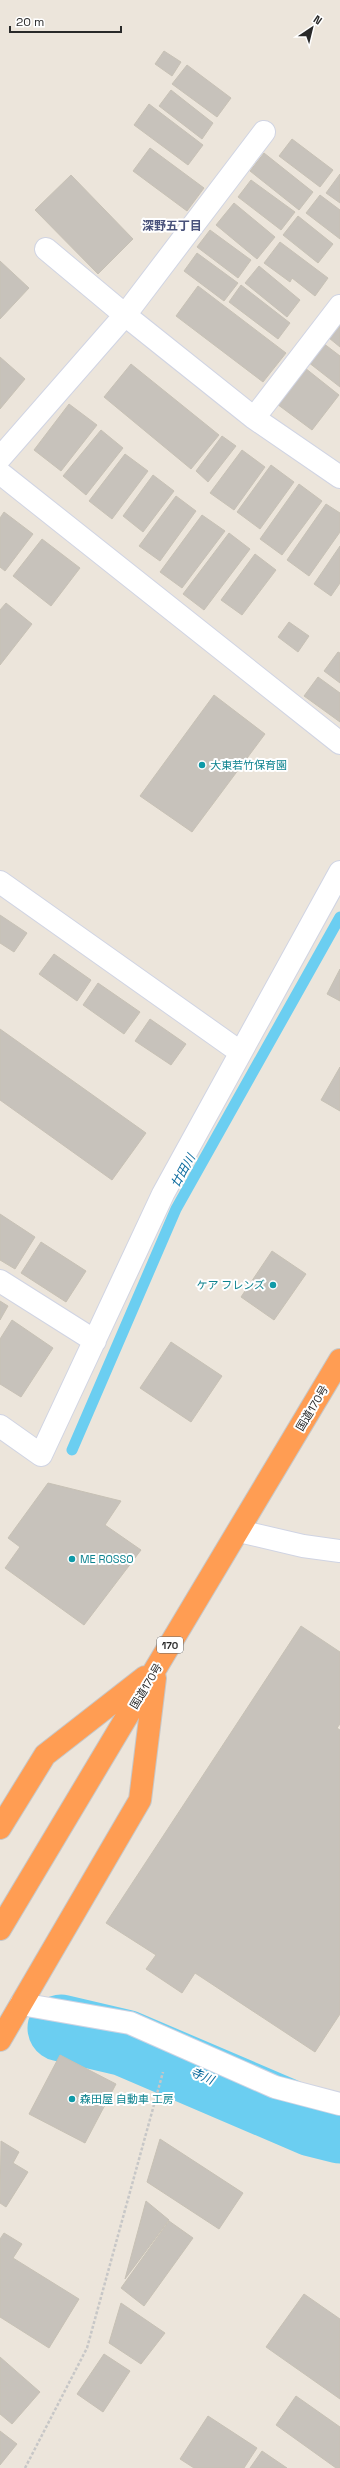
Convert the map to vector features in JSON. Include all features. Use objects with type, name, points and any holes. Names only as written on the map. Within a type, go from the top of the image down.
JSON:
[{"type":"highway","name":"国道170号","points":[[0,1929],[340,1360]]},
{"type":"highway","name":"170","points":[[0,1828],[45,1755],[156,1669]]},
{"type":"highway","name":"170","points":[[0,2040],[140,1800],[156,1669]]},
{"type":"street","points":[[0,458],[125,315],[264,132]]},
{"type":"street","points":[[46,249],[125,315],[254,418],[340,477]]},
{"type":"street","points":[[254,418],[340,306]]},
{"type":"street","points":[[0,473],[340,743]]},
{"type":"street","points":[[0,1426],[41,1455],[163,1194],[340,872]]},
{"type":"street","points":[[0,882],[240,1052]]},
{"type":"street","points":[[0,1281],[95,1340]]},
{"type":"street","points":[[239,1531],[303,1546],[340,1551]]},
{"type":"street","points":[[21,2004],[130,2023],[275,2087],[340,2104]]},
{"type":"path","points":[[25,2468],[87,2348],[172,2041]]},
{"type":"building","points":[[164,51],[181,62],[172,76],[155,64]]},
{"type":"building","points":[[187,65],[231,98],[217,117],[172,84]]},
{"type":"building","points":[[171,90],[213,123],[202,139],[159,106]]},
{"type":"building","points":[[149,104],[203,145],[188,165],[134,125]]},
{"type":"building","points":[[292,139],[333,170],[320,187],[279,156]]},
{"type":"building","points":[[150,148],[204,188],[187,211],[133,171]]},
{"type":"building","points":[[264,153],[313,192],[299,210],[250,171]]},
{"type":"building","points":[[340,174],[340,203],[326,193]]},
{"type":"building","points":[[71,175],[133,239],[98,274],[35,210]]},
{"type":"building","points":[[251,180],[295,212],[281,230],[238,197]]},
{"type":"building","points":[[320,195],[340,210],[340,239],[306,213]]},
{"type":"building","points":[[234,203],[275,237],[257,259],[216,225]]},
{"type":"building","points":[[298,216],[333,244],[318,263],[283,235]]},
{"type":"building","points":[[210,230],[251,260],[238,278],[197,247]]},
{"type":"building","points":[[280,242],[328,278],[315,296],[292,278],[290,282],[264,263]]},
{"type":"building","points":[[197,253],[238,283],[224,301],[184,271]]},
{"type":"building","points":[[0,261],[29,288],[0,319]]},
{"type":"building","points":[[259,266],[300,300],[287,317],[245,283]]},
{"type":"building","points":[[241,285],[290,323],[278,339],[229,302]]},
{"type":"building","points":[[198,286],[286,353],[263,382],[176,316]]},
{"type":"building","points":[[340,324],[340,347],[329,338]]},
{"type":"building","points":[[323,343],[340,356],[340,387],[308,362]]},
{"type":"building","points":[[0,357],[25,379],[0,409]]},
{"type":"building","points":[[131,364],[219,435],[191,469],[104,397]]},
{"type":"building","points":[[305,368],[339,395],[312,430],[277,404]]},
{"type":"building","points":[[69,404],[97,425],[61,471],[34,450]]},
{"type":"building","points":[[101,430],[123,448],[86,495],[63,476]]},
{"type":"building","points":[[222,436],[236,446],[208,482],[196,471]]},
{"type":"building","points":[[242,450],[265,467],[234,510],[210,493]]},
{"type":"building","points":[[125,454],[148,471],[112,519],[89,501]]},
{"type":"building","points":[[271,465],[294,482],[260,529],[237,512]]},
{"type":"building","points":[[153,475],[174,491],[143,532],[123,516]]},
{"type":"building","points":[[299,484],[322,501],[282,555],[260,539]]},
{"type":"building","points":[[176,496],[196,511],[160,561],[139,546]]},
{"type":"building","points":[[326,504],[340,513],[340,532],[309,576],[287,560]]},
{"type":"building","points":[[4,512],[33,534],[5,571],[0,567],[0,518]]},
{"type":"building","points":[[202,515],[225,531],[182,588],[160,572]]},
{"type":"building","points":[[229,533],[250,549],[204,610],[183,594]]},
{"type":"building","points":[[42,539],[80,568],[51,606],[13,576]]},
{"type":"building","points":[[340,546],[340,583],[331,596],[314,584]]},
{"type":"building","points":[[255,554],[276,570],[242,615],[221,600]]},
{"type":"building","points":[[6,603],[32,624],[0,665],[0,610]]},
{"type":"building","points":[[289,622],[309,636],[298,652],[278,637]]},
{"type":"building","points":[[338,652],[340,653],[340,683],[324,671]]},
{"type":"building","points":[[318,677],[340,693],[340,722],[304,696]]},
{"type":"building","name":"大東若竹保育園","points":[[214,695],[265,734],[192,832],[140,796]]},
{"type":"building","points":[[0,915],[27,933],[14,952],[0,943]]},
{"type":"building","points":[[54,954],[91,980],[77,1001],[39,974]]},
{"type":"building","points":[[340,969],[340,1001],[327,994]]},
{"type":"building","points":[[98,983],[140,1012],[124,1034],[83,1005]]},
{"type":"building","points":[[150,1019],[186,1044],[171,1065],[135,1041]]},
{"type":"building","points":[[0,1029],[146,1133],[112,1180],[0,1100]]},
{"type":"building","points":[[340,1067],[340,1111],[321,1100]]},
{"type":"building","points":[[0,1214],[35,1237],[15,1269],[0,1260]]},
{"type":"building","points":[[41,1242],[86,1271],[66,1302],[21,1273]]},
{"type":"building","name":"ケア フレンズ","points":[[272,1251],[306,1274],[274,1320],[241,1297]]},
{"type":"building","points":[[0,1301],[8,1306],[0,1320]]},
{"type":"building","points":[[12,1320],[53,1348],[21,1397],[0,1384],[0,1339]]},
{"type":"building","points":[[171,1342],[222,1376],[191,1422],[140,1388]]},
{"type":"building","name":"ME ROSSO","points":[[48,1483],[121,1501],[105,1525],[141,1550],[84,1625],[5,1568],[20,1547],[8,1538]]},
{"type":"building","points":[[301,1626],[340,1652],[340,1724],[337,1728],[340,1730],[340,2014],[315,2052],[195,1973],[182,1993],[146,1969],[156,1955],[106,1923]]},
{"type":"building","name":"森田屋 自動車 工房","points":[[60,2055],[116,2084],[85,2143],[29,2114]]},
{"type":"building","points":[[160,2139],[243,2193],[219,2229],[147,2182]]},
{"type":"building","points":[[1,2141],[19,2152],[13,2163],[28,2172],[6,2207],[0,2203]]},
{"type":"building","points":[[146,2201],[169,2220],[125,2279],[129,2264]]},
{"type":"building","points":[[169,2221],[193,2238],[144,2306],[121,2288]]},
{"type":"building","points":[[4,2233],[22,2244],[13,2258],[79,2299],[49,2348],[0,2317],[0,2239]]},
{"type":"building","points":[[304,2294],[340,2319],[340,2399],[266,2347]]},
{"type":"building","points":[[121,2303],[165,2333],[141,2364],[109,2343]]},
{"type":"building","points":[[104,2354],[130,2371],[103,2412],[77,2394]]},
{"type":"building","points":[[0,2357],[40,2392],[12,2424],[0,2414]]},
{"type":"building","points":[[296,2396],[340,2427],[340,2468],[336,2468],[276,2425]]},
{"type":"building","points":[[208,2416],[257,2448],[244,2468],[194,2468],[180,2459]]},
{"type":"building","points":[[0,2431],[17,2444],[0,2465]]},
{"type":"building","points":[[262,2451],[287,2468],[250,2468]]},
{"type":"waterway","name":"廿田川","points":[[72,1450],[176,1209],[340,917]]},
{"type":"waterway","name":"寺川","points":[[61,2028],[125,2043],[312,2123],[340,2130]]},
{"type":"place","name":"大東若竹保育園","points":[[202,765]]},
{"type":"place","name":"ケア フレンズ","points":[[273,1285]]},
{"type":"place","name":"ME ROSSO","points":[[72,1559]]},
{"type":"place","name":"森田屋 自動車 工房","points":[[72,2099]]},
{"type":"district","name":"深野五丁目","points":[[172,226]]}]
